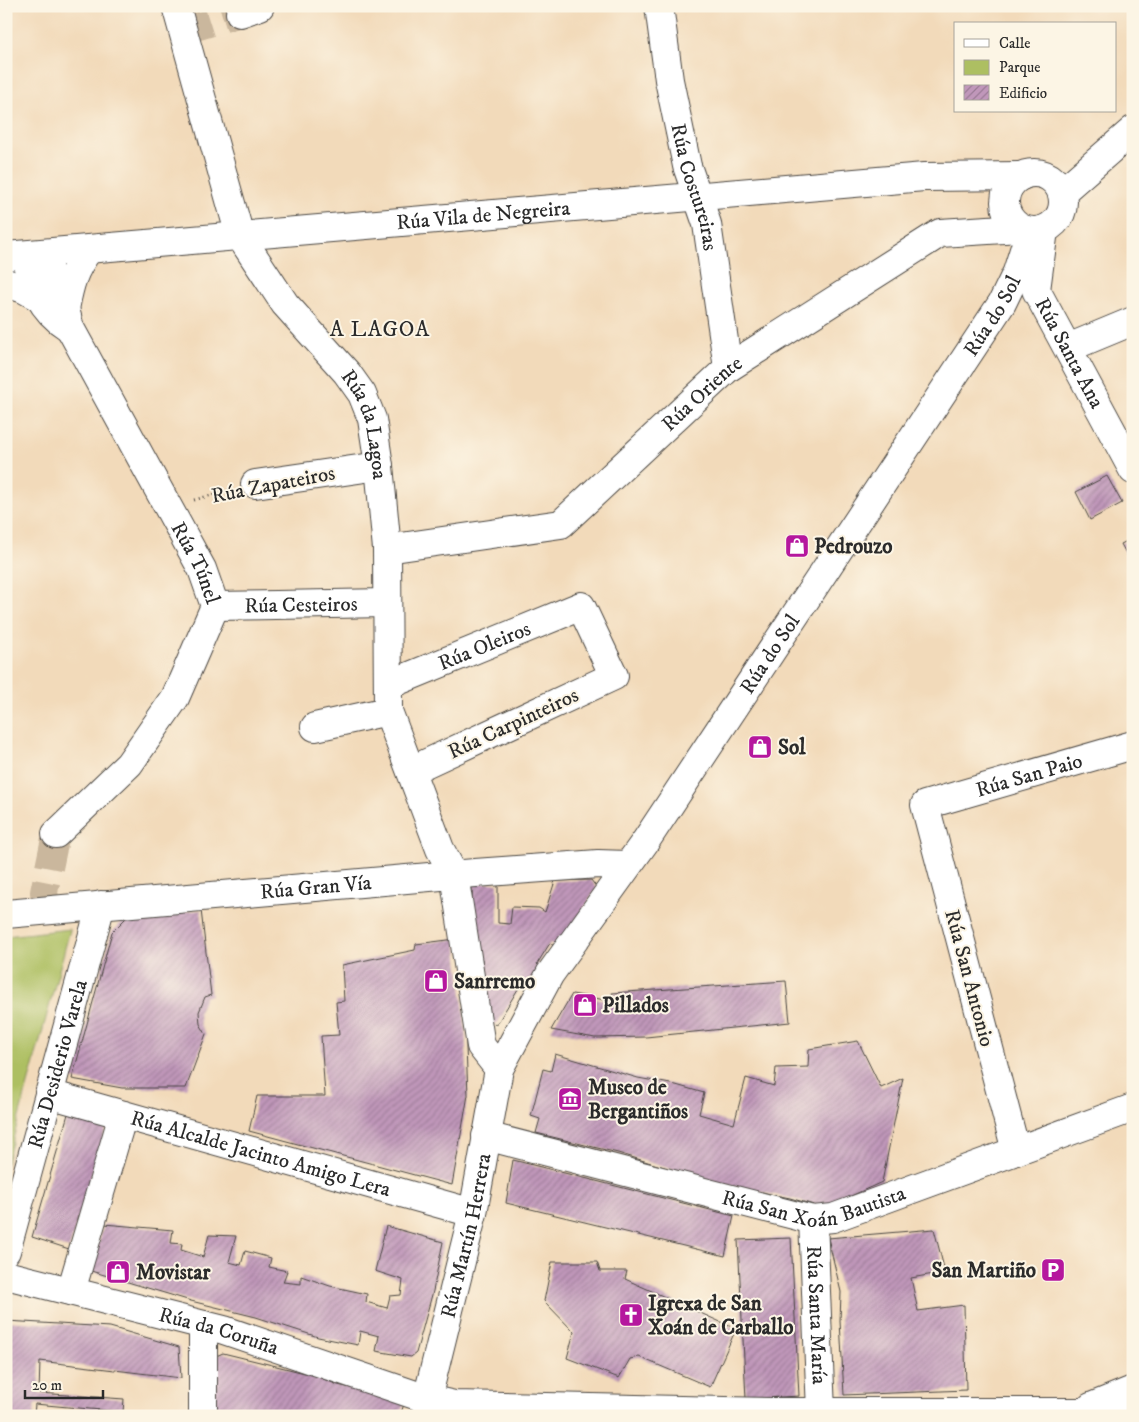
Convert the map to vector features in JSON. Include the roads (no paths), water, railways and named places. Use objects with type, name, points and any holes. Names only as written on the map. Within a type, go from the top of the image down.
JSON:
[{"type":"street","name":"Rúa da Lagoa","points":[[176,6],[240,236],[286,304],[347,373],[362,394],[372,419],[379,466],[387,549],[388,698],[440,849],[454,875],[481,1046],[499,1070]]},
{"type":"street","name":"Rúa Costureiras","points":[[660,6],[669,80],[687,166],[707,224],[728,368]]},
{"type":"street","points":[[1022,176],[1040,173],[1050,177],[1062,192],[1133,130]]},
{"type":"street","name":"Rúa Vila de Negreira","points":[[25,255],[698,196],[959,176],[1022,176]]},
{"type":"street","points":[[959,176],[1025,224]]},
{"type":"street","name":"Rúa do Sol","points":[[499,1070],[550,974],[645,842],[1002,303],[1017,272],[1025,224],[1005,199],[1008,189],[1022,176]]},
{"type":"street","name":"Rúa do Sol","points":[[1025,224],[1052,225],[1059,219],[1063,210],[1062,192]]},
{"type":"street","name":"Rúa Santa Ana","points":[[1025,224],[1036,290],[1133,470]]},
{"type":"street","name":"Rúa Oriente","points":[[387,549],[562,524],[728,368],[940,233],[1025,224]]},
{"type":"street","points":[[68,318],[70,284],[77,265],[89,249]]},
{"type":"street","name":"Rúa Túnel","points":[[25,255],[29,272],[44,306],[55,319],[68,318]]},
{"type":"street","name":"Rúa Túnel","points":[[25,255],[68,318],[202,570],[215,606],[175,698],[129,764],[56,834]]},
{"type":"street","points":[[6,283],[24,289],[40,298]]},
{"type":"street","points":[[1068,348],[1133,321]]},
{"type":"street","name":"Rúa Zapateiros","points":[[255,484],[379,466]]},
{"type":"street","name":"Rúa Cesteiros","points":[[215,606],[387,603]]},
{"type":"street","name":"Rúa Oleiros","points":[[315,727],[388,698],[581,606]]},
{"type":"street","name":"Rúa Carpinteiros","points":[[412,770],[614,676],[581,606]]},
{"type":"street","name":"Rúa San Paio","points":[[925,805],[1133,745]]},
{"type":"street","name":"Rúa San Antonio","points":[[925,805],[1016,1151]]},
{"type":"street","name":"Rúa Gran Vía","points":[[6,914],[454,875],[598,864],[627,865]]},
{"type":"street","name":"Rúa Desiderio Varela","points":[[6,1251],[101,905]]},
{"type":"street","name":"Rúa Martín Herrera","points":[[424,1410],[473,1213],[499,1070]]},
{"type":"street","name":"Rúa Alcalde Jacinto Amigo Lera","points":[[50,1094],[473,1213]]},
{"type":"street","name":"Rúa San Xoán Bautista","points":[[486,1136],[813,1220],[833,1218],[1133,1108]]},
{"type":"street","points":[[71,1291],[123,1115]]},
{"type":"street","name":"Rúa Santa María","points":[[813,1220],[821,1411]]},
{"type":"street","name":"Rúa da Coruña","points":[[6,1275],[224,1330],[424,1410],[454,1405],[770,1412],[1133,1412]]},
{"type":"street","points":[[203,1325],[203,1416]]},
{"type":"street","points":[[1080,1411],[1133,1390]]},
{"type":"tunnel","points":[[183,31],[240,13]]},
{"type":"tunnel","points":[[47,909],[44,892],[56,834]]},
{"type":"place","name":"Pedrouzo","points":[[797,546]]},
{"type":"place","name":"Sol","points":[[760,747]]},
{"type":"place","name":"Sanrremo","points":[[436,981]]},
{"type":"place","name":"Pillados","points":[[585,1005]]},
{"type":"place","name":"Museo de Bergantiños","points":[[570,1099]]},
{"type":"place","name":"San Martiño","points":[[1053,1270]]},
{"type":"place","name":"Movistar","points":[[118,1272]]},
{"type":"place","name":"Igrexa de San Xoán de Carballo","points":[[631,1315]]},
{"type":"district","name":"A LAGOA","points":[[380,328]]}]
